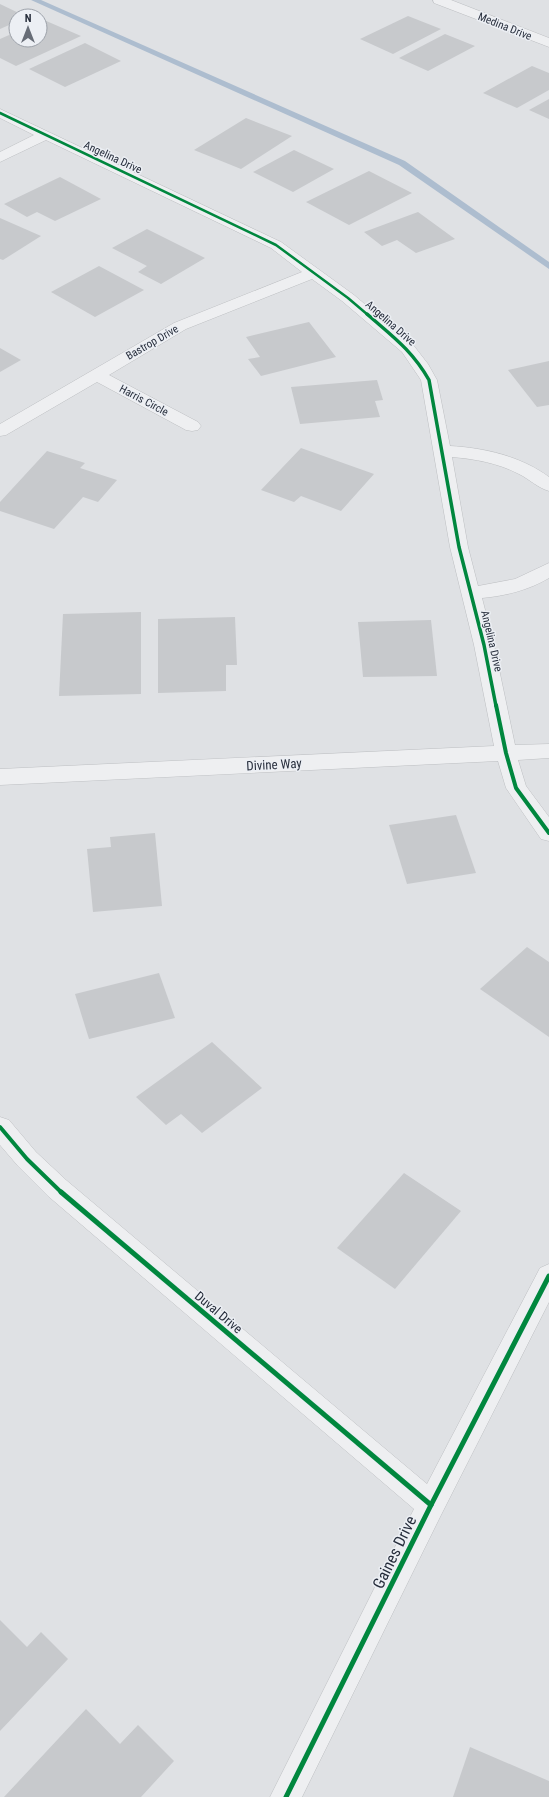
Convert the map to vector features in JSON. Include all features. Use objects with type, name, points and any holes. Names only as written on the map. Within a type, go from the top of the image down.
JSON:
[{"type":"street","name":"Medina Drive","points":[[439,0],[549,44]]},
{"type":"street","name":"Angelina Drive","points":[[0,113],[259,235],[276,245],[348,298],[393,335],[420,364],[429,380],[432,393],[459,547],[472,593],[506,753],[516,788],[549,834]]},
{"type":"street","points":[[0,158],[45,135]]},
{"type":"street","name":"Bastrop Drive","points":[[0,431],[134,351],[180,326],[313,273]]},
{"type":"street","name":"Harris Circle","points":[[96,375],[192,426]]},
{"type":"street","points":[[441,451],[489,455],[514,463],[549,485]]},
{"type":"street","name":"Angelina Drive","points":[[472,593],[497,591],[518,586],[536,578],[549,569]]},
{"type":"street","name":"Divine Way","points":[[0,777],[549,751]]},
{"type":"street","name":"Duval Drive","points":[[0,1127],[27,1158],[57,1188],[431,1505]]},
{"type":"street","name":"Gaines Drive","points":[[286,1797],[431,1505],[549,1276]]},
{"type":"building","points":[[0,4],[8,8],[8,26],[0,29]]},
{"type":"building","points":[[408,16],[441,29],[393,54],[360,39]]},
{"type":"building","points":[[48,22],[81,36],[16,66],[0,58],[0,39],[8,36],[8,48],[48,48]]},
{"type":"building","points":[[445,34],[475,46],[428,71],[399,58]]},
{"type":"building","points":[[85,43],[121,61],[65,87],[29,69]]},
{"type":"building","points":[[532,66],[549,73],[549,90],[517,108],[483,93]]},
{"type":"building","points":[[549,99],[549,119],[529,110]]},
{"type":"building","points":[[246,118],[292,136],[241,169],[194,150]]},
{"type":"building","points":[[294,150],[334,169],[293,192],[253,172]]},
{"type":"building","points":[[369,171],[412,193],[349,225],[306,202]]},
{"type":"building","points":[[60,177],[101,199],[55,221],[37,212],[27,217],[4,204]]},
{"type":"building","points":[[418,212],[455,239],[416,253],[397,240],[382,246],[364,232]]},
{"type":"building","points":[[0,218],[41,236],[3,260],[0,259]]},
{"type":"building","points":[[147,229],[205,258],[161,284],[138,272],[147,266],[112,248]]},
{"type":"building","points":[[99,266],[144,290],[95,317],[51,292]]},
{"type":"building","points":[[309,322],[336,357],[261,376],[248,359],[260,357],[246,337]]},
{"type":"building","points":[[0,348],[21,360],[0,372]]},
{"type":"building","points":[[549,361],[549,405],[537,407],[508,370]]},
{"type":"building","points":[[377,380],[383,400],[375,401],[380,417],[300,424],[291,387]]},
{"type":"building","points":[[301,448],[374,474],[341,511],[301,496],[294,502],[261,490]]},
{"type":"building","points":[[47,451],[85,463],[80,468],[117,480],[98,502],[83,497],[54,529],[0,511],[0,502]]},
{"type":"building","points":[[141,612],[141,694],[59,696],[63,614]]},
{"type":"building","points":[[235,617],[237,665],[226,665],[226,691],[158,693],[158,619]]},
{"type":"building","points":[[431,620],[437,676],[363,677],[358,622]]},
{"type":"building","points":[[456,815],[476,873],[407,884],[389,825]]},
{"type":"building","points":[[155,833],[162,906],[93,912],[87,849],[111,847],[110,837]]},
{"type":"building","points":[[527,947],[549,962],[549,1037],[480,989]]},
{"type":"building","points":[[159,973],[175,1018],[89,1039],[75,994]]},
{"type":"building","points":[[212,1042],[262,1088],[202,1133],[181,1114],[166,1125],[136,1097]]},
{"type":"building","points":[[404,1173],[461,1211],[395,1289],[337,1248]]},
{"type":"building","points":[[0,1620],[27,1647],[41,1632],[68,1659],[0,1731]]},
{"type":"building","points":[[86,1709],[120,1744],[138,1725],[174,1761],[141,1797],[4,1797]]},
{"type":"building","points":[[470,1747],[549,1781],[549,1797],[453,1797]]},
{"type":"waterway","points":[[35,0],[402,163],[549,266]]},
{"type":"cycle path","points":[[0,113],[276,245],[348,298],[408,349],[420,364],[429,380],[459,547],[484,645],[506,753],[516,788],[549,833]]},
{"type":"cycle path","points":[[0,1127],[27,1159],[57,1188],[431,1505]]},
{"type":"cycle path","points":[[286,1797],[431,1505],[549,1276]]}]
